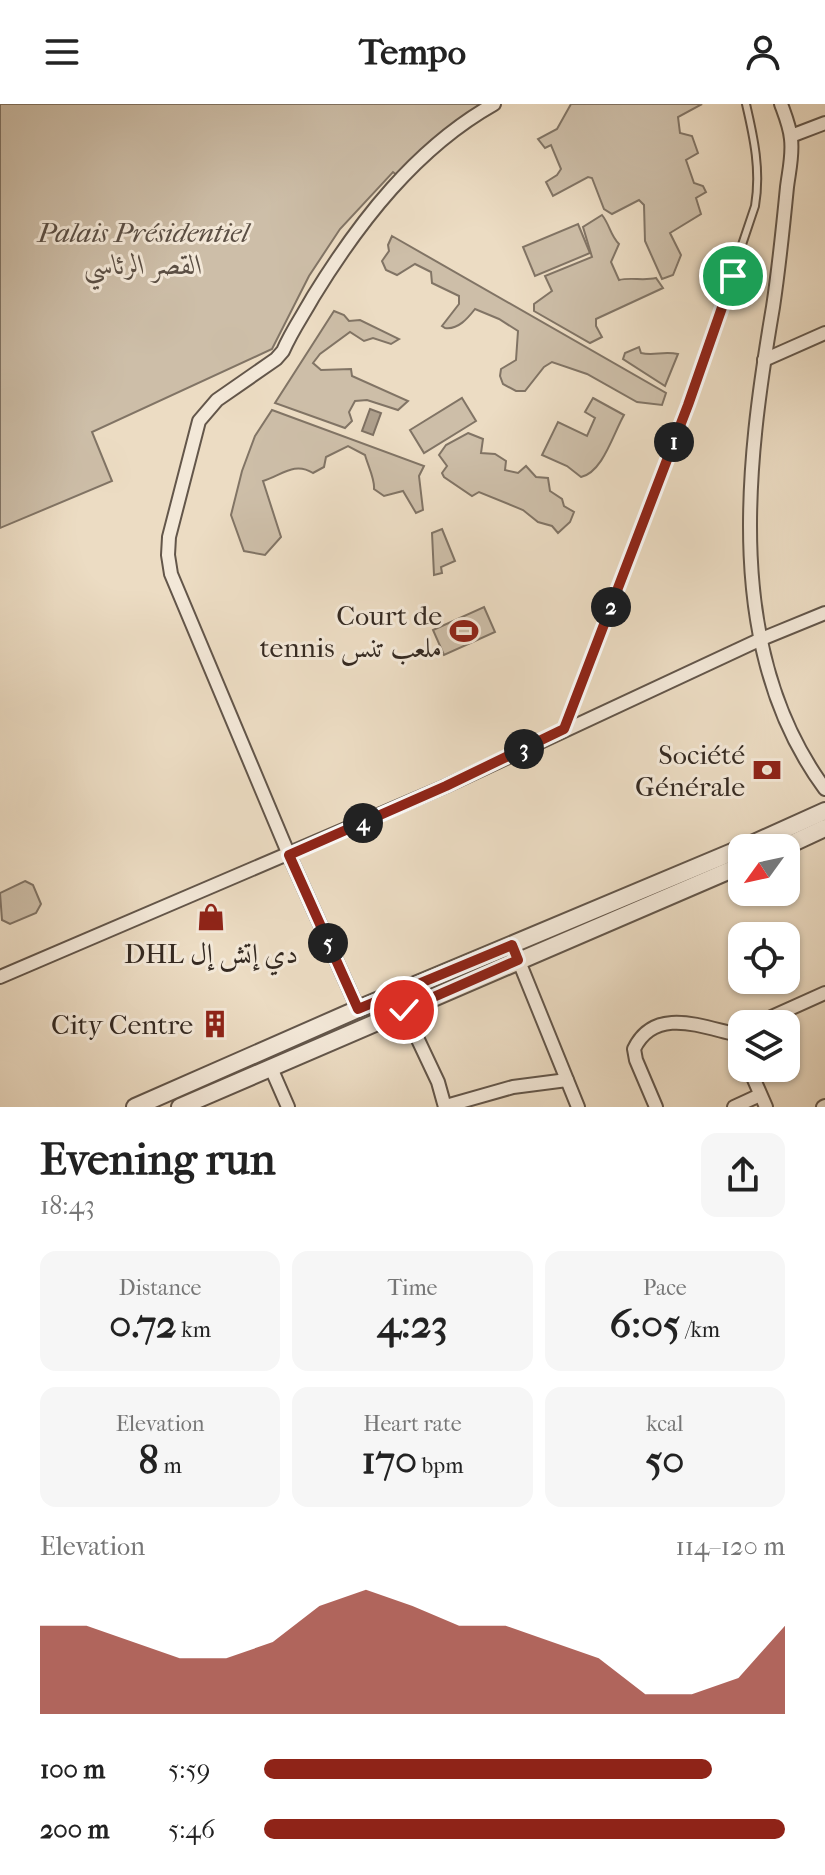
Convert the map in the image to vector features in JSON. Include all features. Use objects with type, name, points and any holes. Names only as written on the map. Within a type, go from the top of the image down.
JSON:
[{"type":"street","points":[[358,1009],[289,855],[171,574],[168,555],[173,517],[199,421],[217,400],[283,351],[341,251],[418,162],[463,124],[494,104]]},
{"type":"street","points":[[781,104],[791,136],[783,248],[764,360],[757,427],[750,557],[759,640],[769,674],[797,743],[825,789]]},
{"type":"street","points":[[791,136],[825,123]]},
{"type":"street","points":[[764,360],[825,333]]},
{"type":"street","points":[[0,977],[446,786],[564,729],[825,613]]},
{"type":"street","points":[[773,834],[825,811]]},
{"type":"street","points":[[800,840],[825,828]]},
{"type":"street","points":[[180,1107],[404,1010],[515,952],[728,854]]},
{"type":"street","points":[[135,1107],[358,1009],[728,870]]},
{"type":"street","points":[[515,952],[578,1107]]},
{"type":"street","points":[[787,1010],[825,993]]},
{"type":"street","points":[[404,1010],[446,1106],[513,1087],[567,1080]]},
{"type":"street","points":[[656,1107],[634,1049],[645,1032],[675,1021],[728,1030]]},
{"type":"street","points":[[271,1068],[288,1107]]},
{"type":"street","points":[[734,1107],[763,1101],[755,1082]]},
{"type":"lane","points":[[564,729],[688,405],[742,251],[758,186],[755,148],[746,104]]},
{"type":"green space","name":"Palais Présidentiel القصر الرئاسي","points":[[0,104],[483,104],[399,177],[393,172],[340,229],[309,276],[272,349],[92,432],[112,481],[0,528]]},
{"type":"green space","points":[[571,104],[702,104],[678,117],[680,133],[692,136],[698,153],[686,160],[694,183],[703,186],[706,192],[696,198],[701,214],[670,233],[681,255],[673,275],[662,279],[645,241],[644,205],[639,200],[612,214],[604,209],[592,178],[588,177],[553,196],[546,182],[561,169],[551,145],[545,148],[538,139],[557,129]]},
{"type":"green space","points":[[602,215],[619,244],[611,262],[619,280],[656,278],[663,288],[596,319],[602,337],[590,343],[534,311],[534,304],[552,291],[545,276],[592,257],[583,227]]},
{"type":"green space","points":[[578,224],[590,253],[535,276],[523,247]]},
{"type":"green space","points":[[392,236],[666,393],[662,405],[637,402],[587,374],[552,362],[544,367],[525,391],[516,391],[503,384],[501,369],[516,360],[518,331],[475,309],[458,325],[450,328],[442,326],[459,304],[459,296],[432,283],[431,272],[415,264],[397,275],[386,270],[382,261],[389,251]]},
{"type":"green space","points":[[334,311],[349,321],[360,320],[399,339],[391,344],[373,338],[364,341],[350,332],[320,354],[313,363],[321,370],[351,369],[352,376],[408,401],[398,410],[367,400],[355,401],[349,412],[352,421],[345,428],[275,403]]},
{"type":"green space","points":[[639,347],[641,353],[678,354],[665,386],[623,359],[625,353]]},
{"type":"green space","points":[[462,398],[476,421],[424,453],[410,430]]},
{"type":"green space","points":[[593,398],[624,415],[601,460],[589,474],[581,477],[567,466],[542,455],[558,422],[587,436],[595,418],[585,412]]},
{"type":"green space","points":[[272,410],[424,466],[419,476],[423,510],[416,513],[403,491],[384,496],[374,489],[365,455],[348,446],[326,457],[324,467],[313,473],[300,468],[263,481],[281,537],[265,555],[244,551],[231,515],[255,436]]},
{"type":"green space","points":[[468,433],[483,439],[481,453],[495,454],[506,461],[505,470],[518,473],[526,466],[536,477],[548,478],[550,491],[574,512],[570,522],[558,533],[552,526],[538,522],[523,510],[479,492],[472,496],[444,477],[442,473],[447,466],[439,455],[446,445]]},
{"type":"green space","points":[[442,529],[455,561],[441,567],[442,573],[434,575],[432,533]]},
{"type":"green space","name":"Court de tennis ملعب تنس","points":[[484,607],[495,632],[444,655],[433,630]]},
{"type":"green space","points":[[25,881],[33,885],[41,904],[36,913],[10,924],[2,920],[0,893]]},
{"type":"shaded area","points":[[370,409],[381,413],[373,435],[362,431]]},
{"type":"place","name":"Court de tennis ملعب تنس","points":[[464,631]]},
{"type":"place","name":"Société Générale","points":[[767,770]]},
{"type":"place","name":"DHL دي إتش إل","points":[[211,917]]},
{"type":"place","name":"City Centre","points":[[215,1024]]},
{"type":"route","points":[[404,1010],[518,960],[512,945],[358,1009],[289,855],[446,786],[564,729],[688,405],[733,276]]}]
